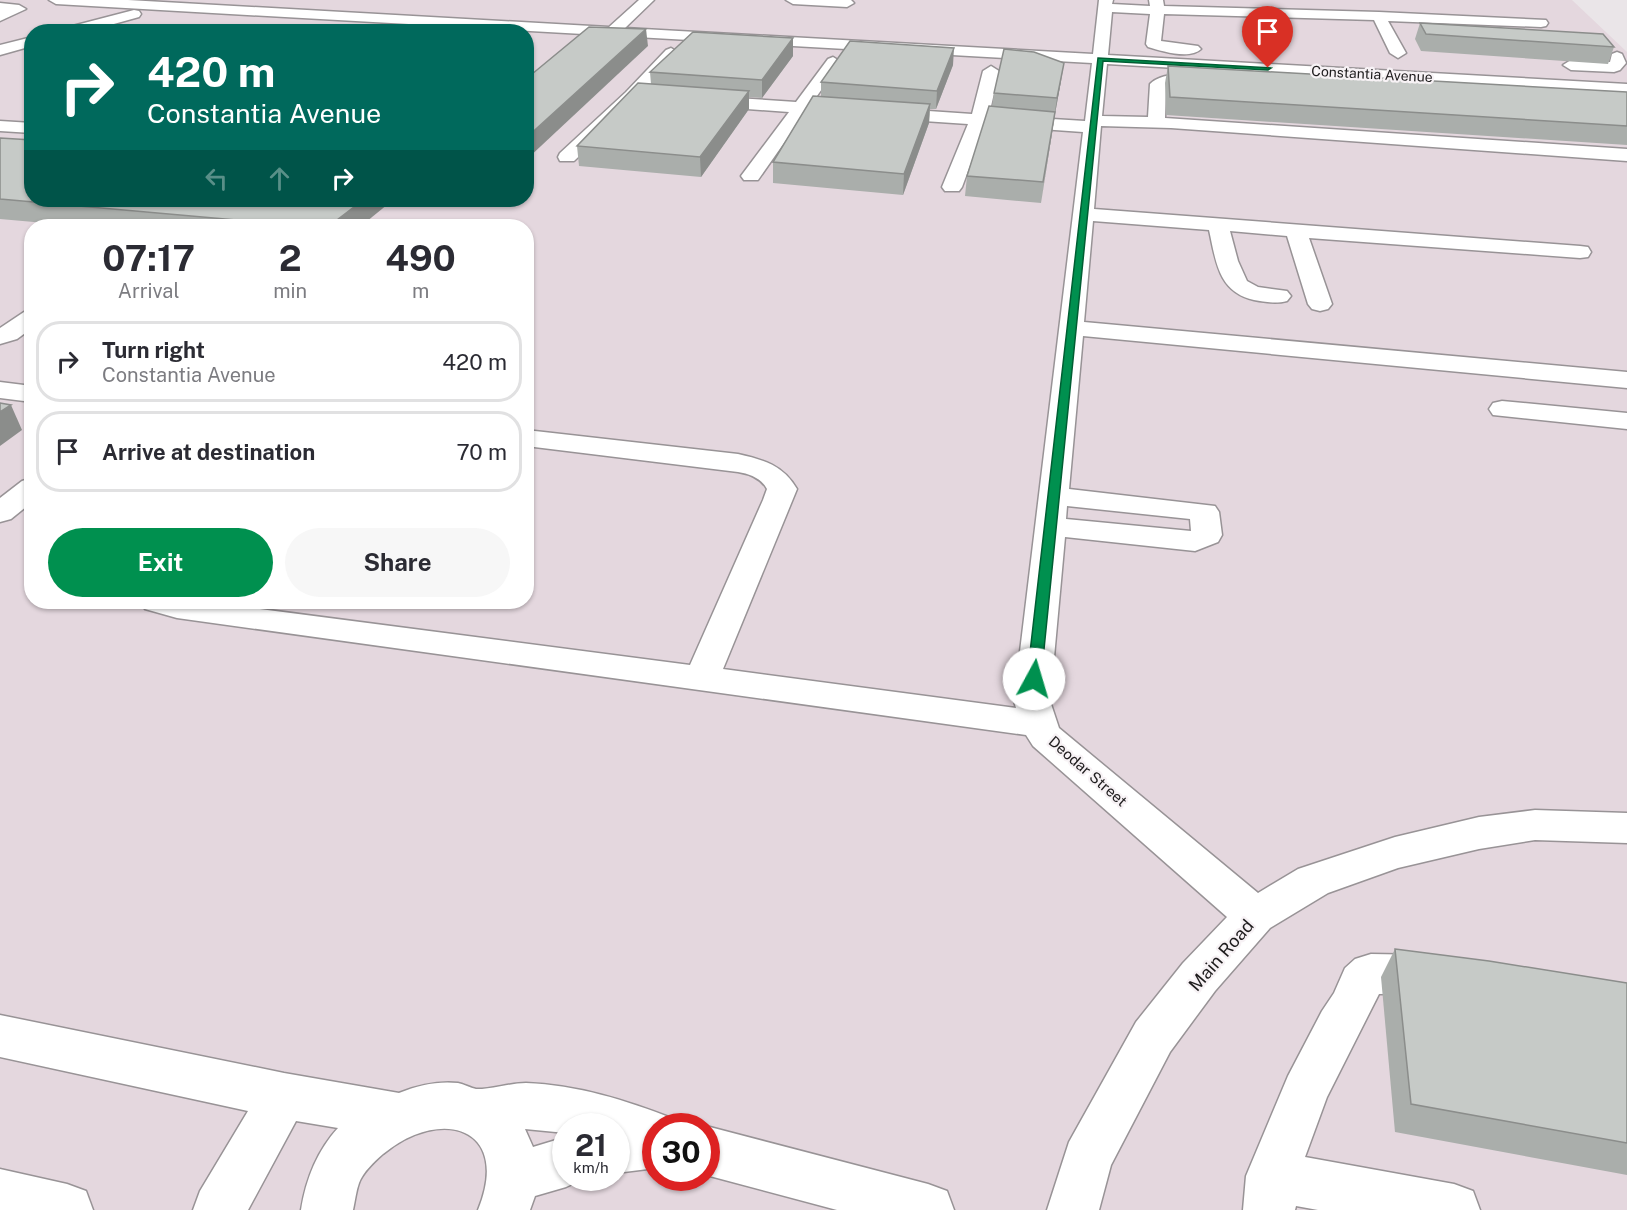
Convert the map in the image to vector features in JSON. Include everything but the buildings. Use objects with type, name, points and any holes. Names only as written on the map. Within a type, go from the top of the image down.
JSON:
[{"type":"street","name":"Constantia Avenue","points":[[56,0],[174,3]]},
{"type":"street","points":[[56,0],[70,7],[76,17],[69,24]]},
{"type":"street","name":"Constantia Avenue","points":[[119,0],[506,24]]},
{"type":"street","points":[[614,30],[647,0]]},
{"type":"street","points":[[793,0],[847,3]]},
{"type":"street","points":[[96,24],[174,3]]},
{"type":"street","points":[[1106,4],[1250,6],[1379,16],[1541,23]]},
{"type":"street","name":"Deodar Street","points":[[1106,4],[1032,701],[1038,724],[1046,736],[1255,916]]},
{"type":"street","points":[[1157,5],[1153,44],[1168,48],[1203,49]]},
{"type":"street","points":[[0,7],[19,9],[0,17]]},
{"type":"street","points":[[1379,16],[1397,53]]},
{"type":"street","name":"Constantia Avenue","points":[[534,26],[1627,89]]},
{"type":"street","points":[[0,50],[24,43]]},
{"type":"street","points":[[567,157],[632,96],[671,53]]},
{"type":"street","points":[[1558,64],[1614,66],[1618,63],[1617,57]]},
{"type":"street","points":[[751,176],[833,62]]},
{"type":"street","points":[[952,187],[979,119],[991,71]]},
{"type":"street","points":[[1161,122],[1158,84],[1171,79],[1544,101]]},
{"type":"street","points":[[632,96],[654,98]]},
{"type":"street","points":[[688,100],[979,119],[1161,122],[1627,155]]},
{"type":"street","points":[[0,126],[24,128]]},
{"type":"street","points":[[1084,214],[1580,252]]},
{"type":"street","points":[[1218,224],[1227,259],[1237,284],[1244,290],[1279,296]]},
{"type":"street","points":[[1296,230],[1320,304]]},
{"type":"street","points":[[0,337],[24,323]]},
{"type":"street","points":[[1071,328],[1627,380]]},
{"type":"street","points":[[0,390],[24,393]]},
{"type":"street","points":[[1502,409],[1627,421]]},
{"type":"street","points":[[534,439],[738,463],[769,472],[778,479],[782,489],[778,500],[701,680]]},
{"type":"street","points":[[0,513],[24,494]]},
{"type":"street","points":[[1050,526],[1195,542],[1207,536],[1204,512],[1054,496]]},
{"type":"street","points":[[184,609],[1038,724]]},
{"type":"street","name":"Main Road","points":[[1073,1210],[1087,1159],[1153,1037],[1199,977],[1255,916],[1313,881],[1395,853],[1468,835],[1535,825],[1627,828]]},
{"type":"street","points":[[1454,1210],[1271,1193],[1305,1092],[1338,1026],[1353,1003],[1361,982],[1371,973],[1466,974]]},
{"type":"street","points":[[0,1036],[284,1096],[397,1115]]},
{"type":"street","points":[[219,1210],[284,1096]]},
{"type":"street","points":[[327,1210],[330,1188],[345,1158],[369,1133],[397,1115],[425,1106],[452,1105],[476,1112],[492,1123],[504,1138],[511,1156],[508,1194]]},
{"type":"street","points":[[476,1112],[500,1106],[556,1107],[601,1116],[642,1131]]},
{"type":"street","points":[[720,1153],[928,1210]]},
{"type":"street","points":[[508,1194],[552,1170]]},
{"type":"street","points":[[0,1195],[67,1210]]},
{"type":"shaded area","points":[[0,0],[1572,0],[1627,52],[1627,1210],[0,1210]]},
{"type":"route","points":[[1034,679],[1100,59],[1268,68]]}]
